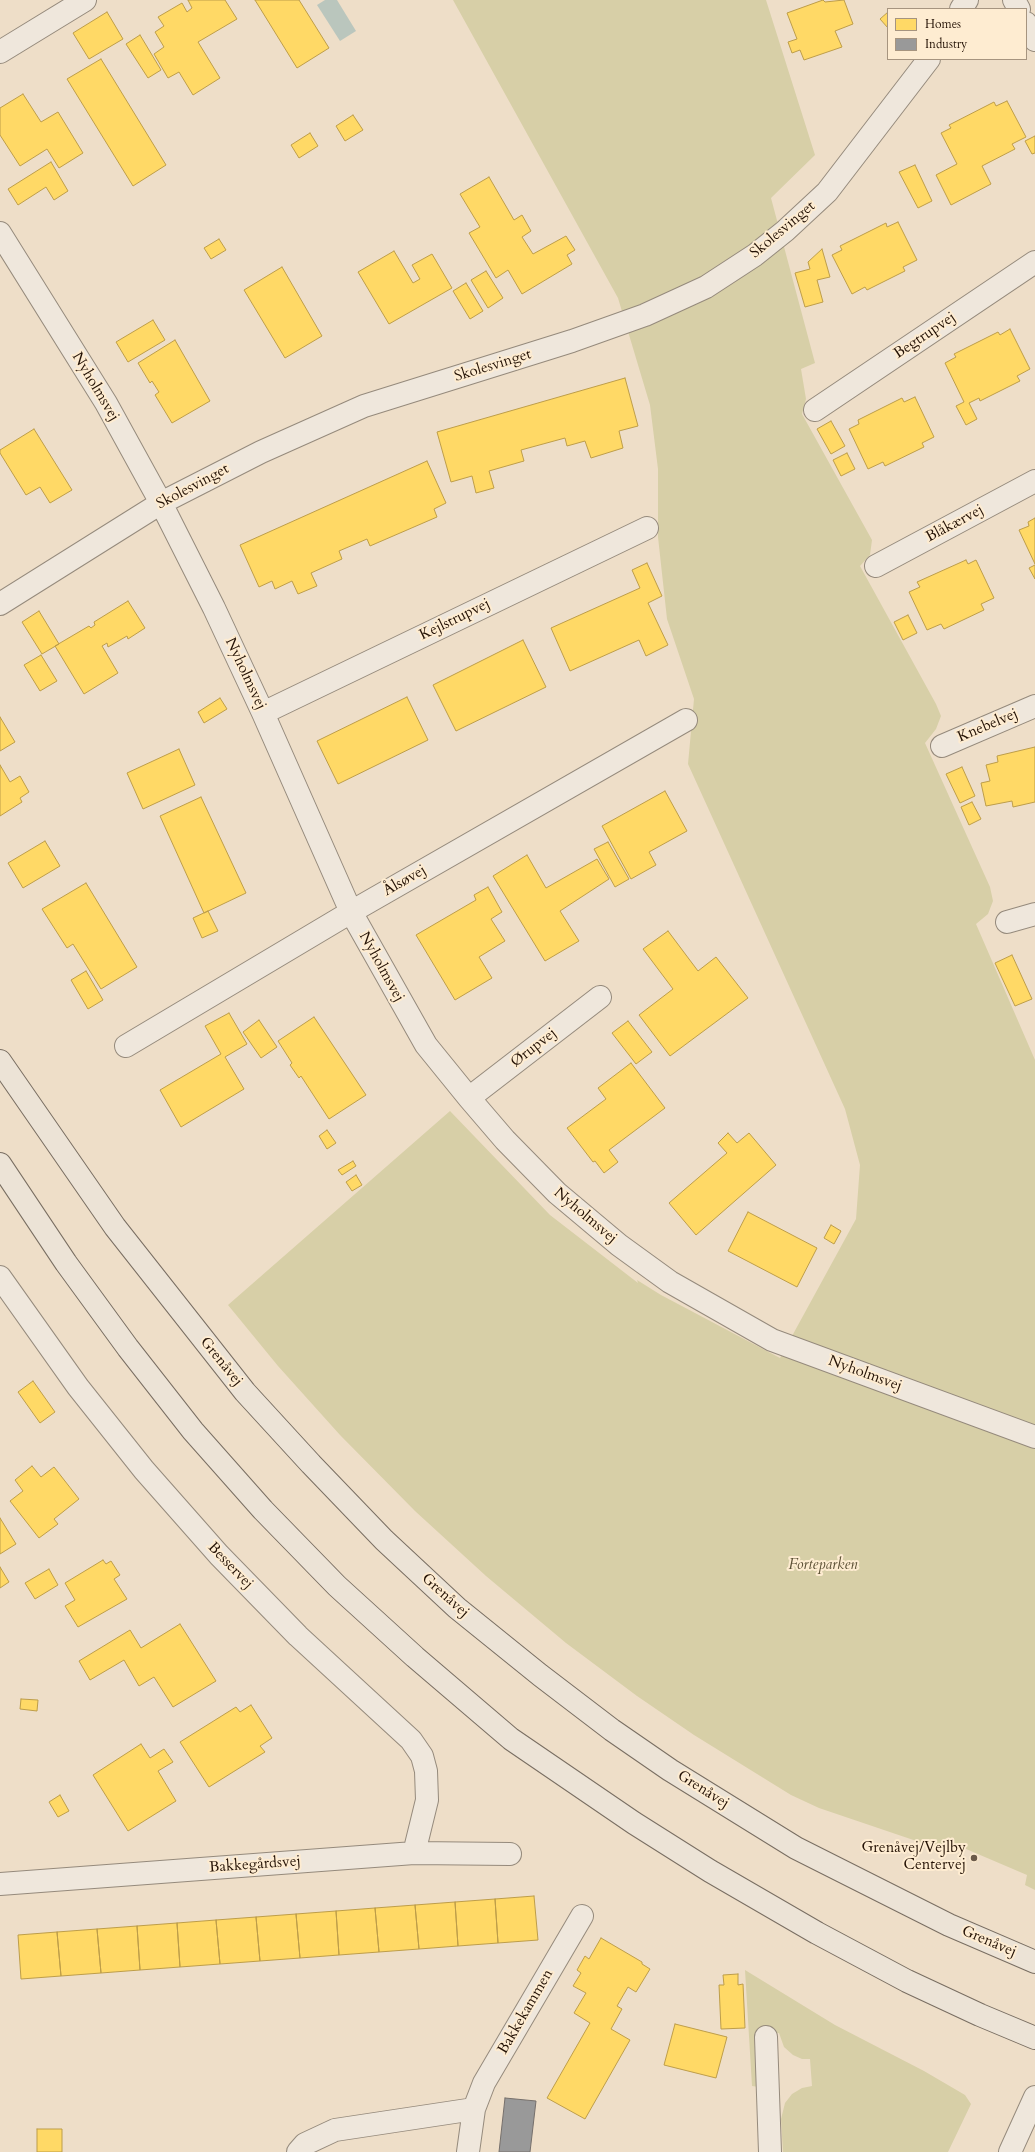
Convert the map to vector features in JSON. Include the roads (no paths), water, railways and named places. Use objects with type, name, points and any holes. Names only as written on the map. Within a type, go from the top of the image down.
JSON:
[{"type":"main road","name":"Grenåvej","points":[[0,1061],[115,1227],[245,1392],[384,1540],[457,1608],[540,1675],[612,1730],[670,1770],[796,1848],[950,1925],[1035,1962]]},
{"type":"main road","points":[[0,1164],[66,1263],[128,1348],[193,1431],[263,1510],[337,1586],[414,1657],[505,1734],[640,1827],[710,1871],[810,1929],[907,1981],[980,2015],[1035,2038]]},
{"type":"street","points":[[0,52],[85,0]]},
{"type":"street","points":[[1027,25],[1035,40]]},
{"type":"street","name":"Skolesvinget","points":[[0,604],[162,503],[261,452],[364,406],[572,342],[646,315],[706,287],[767,245],[827,192],[928,60]]},
{"type":"street","name":"Nyholmsvej","points":[[0,233],[106,403],[162,503],[214,608],[263,713],[350,912],[426,1045],[505,1140],[557,1193],[619,1245],[670,1282],[772,1340],[1035,1437]]},
{"type":"street","name":"Begtrupvej","points":[[815,410],[1035,262]]},
{"type":"street","name":"Blåkærvej","points":[[876,566],[1035,481]]},
{"type":"street","name":"Kejlstrupvej","points":[[263,713],[647,528]]},
{"type":"street","name":"Knebelvej","points":[[942,746],[1035,706]]},
{"type":"street","name":"Ålsøvej","points":[[126,1046],[350,912],[686,720]]},
{"type":"street","points":[[1007,922],[1035,914]]},
{"type":"street","name":"Ørupvej","points":[[469,1098],[600,997]]},
{"type":"street","name":"Besservej","points":[[0,1277],[78,1387],[144,1470],[219,1555],[298,1636],[411,1740],[422,1756],[426,1771],[427,1800],[414,1853]]},
{"type":"street","name":"Bakkegårdsvej","points":[[0,1884],[414,1853],[510,1854]]},
{"type":"street","name":"Bakkekammen","points":[[468,2152],[474,2110],[484,2083],[582,1916]]},
{"type":"street","points":[[766,2037],[770,2152]]},
{"type":"street","points":[[1010,2152],[1035,2097]]},
{"type":"street","points":[[298,2152],[305,2144],[335,2130],[474,2110]]},
{"type":"place","name":"Grenåvej/Vejlby Centervej","points":[[974,1858]]},
{"type":"park label","name":"Forteparken","points":[[823,1566]]}]
